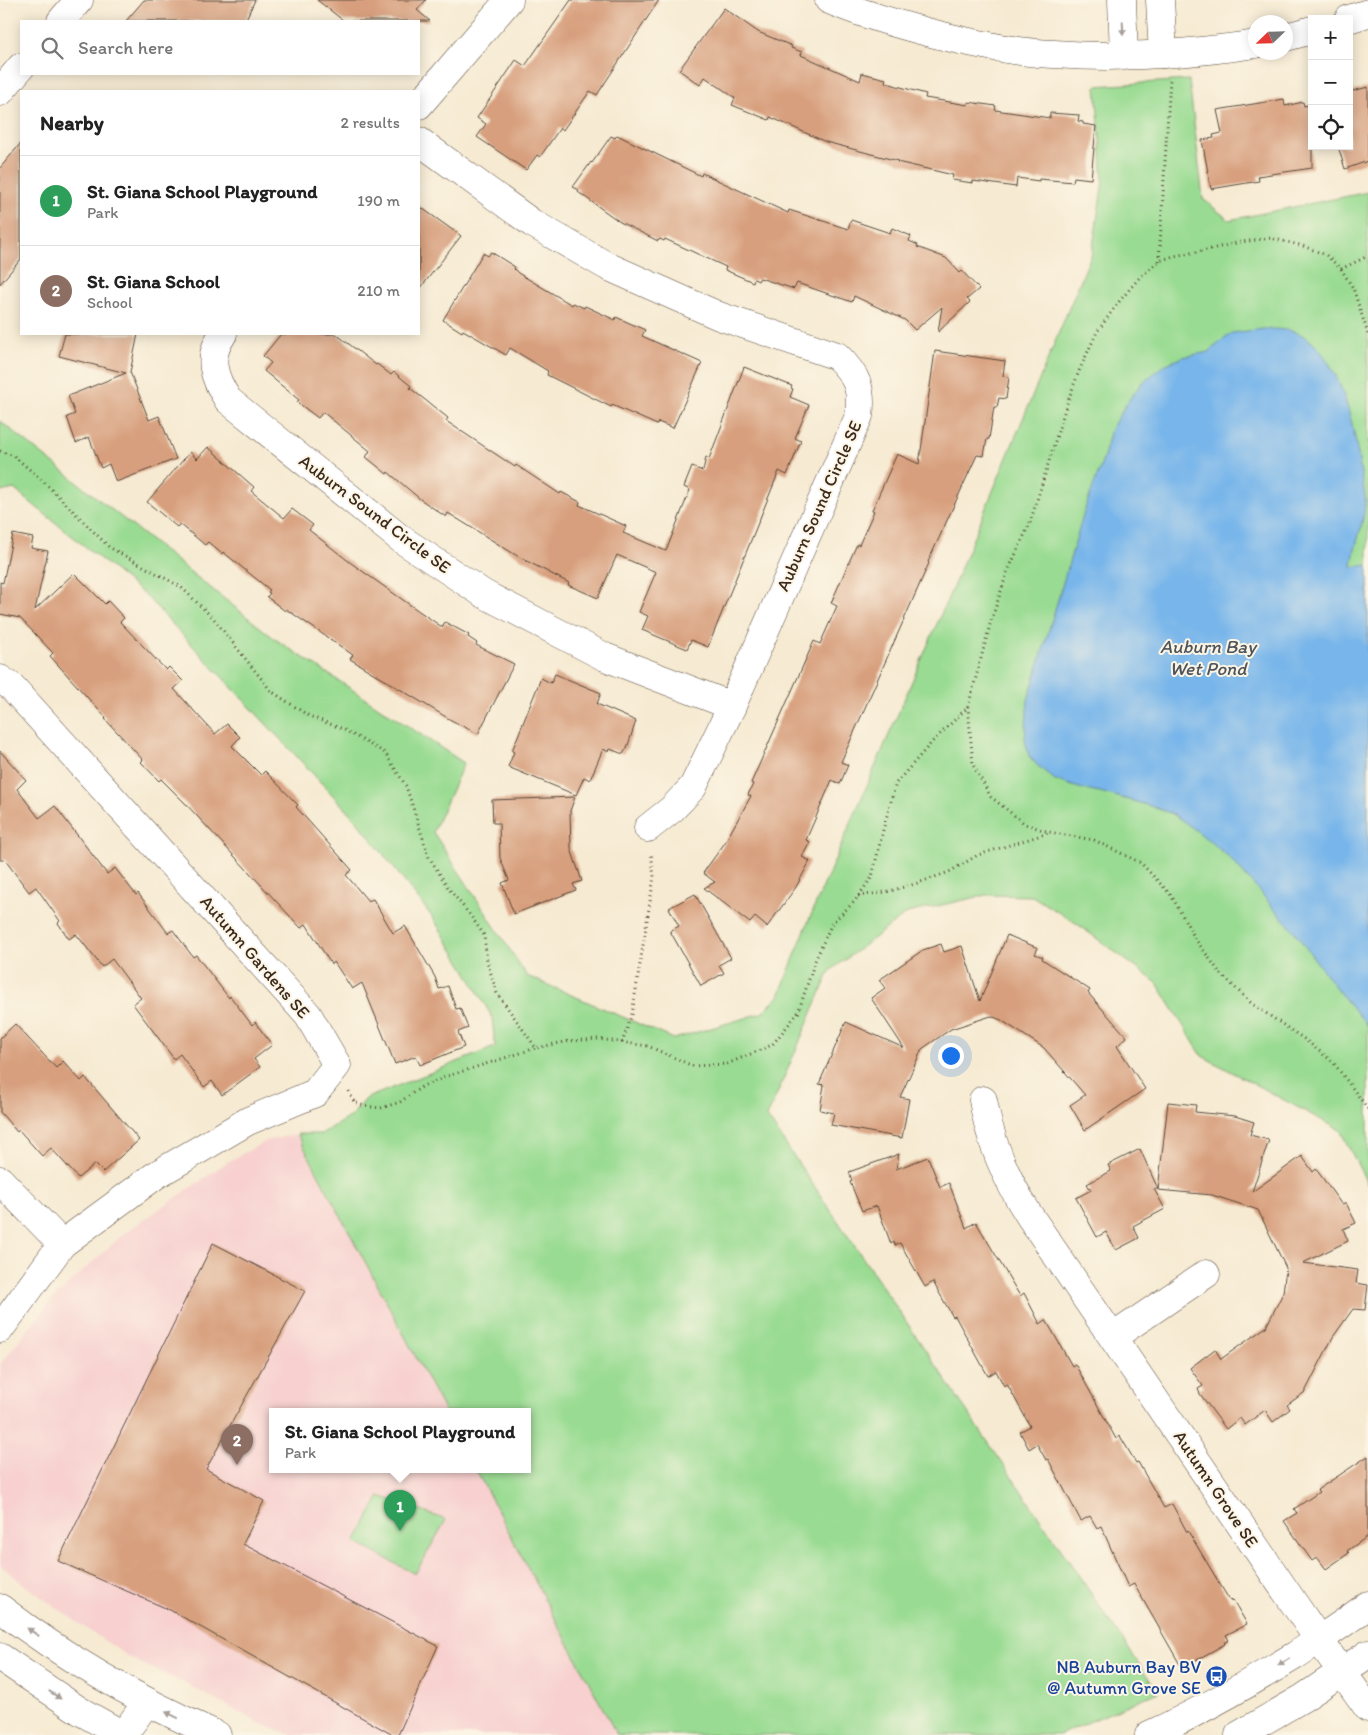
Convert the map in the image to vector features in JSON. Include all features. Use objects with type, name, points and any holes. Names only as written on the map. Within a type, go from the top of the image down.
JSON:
[{"type":"street","points":[[62,20],[79,0]]},
{"type":"street","points":[[420,104],[509,0]]},
{"type":"street","points":[[829,0],[846,8],[949,38],[1053,54],[1124,56],[1205,51],[1248,45]]},
{"type":"street","points":[[1122,0],[1124,56]]},
{"type":"street","points":[[1160,0],[1163,54]]},
{"type":"street","points":[[1353,18],[1368,13]]},
{"type":"street","points":[[1293,35],[1308,31]]},
{"type":"street","points":[[0,92],[20,68]]},
{"type":"street","name":"Auburn Sound Circle SE","points":[[420,142],[532,223],[607,266],[719,316],[837,356],[856,382],[861,399],[859,416],[732,706],[693,787],[672,810],[648,828]]},
{"type":"street","name":"Auburn Sound Circle SE","points":[[222,335],[214,352],[213,368],[217,384],[228,400],[401,538],[484,594],[605,657],[732,706]]},
{"type":"street","name":"Autumn Gardens SE","points":[[0,679],[12,687],[308,1014],[337,1065]]},
{"type":"street","points":[[0,1329],[62,1244],[156,1175],[248,1121],[315,1093],[337,1065]]},
{"type":"street","name":"Autumn Grove SE","points":[[983,1100],[994,1146],[1011,1184],[1029,1215],[1319,1640],[1368,1708]]},
{"type":"street","points":[[0,1180],[62,1244]]},
{"type":"street","points":[[1113,1337],[1206,1274]]},
{"type":"street","points":[[1149,1735],[1185,1719],[1246,1685],[1319,1640],[1368,1605]]},
{"type":"street","points":[[0,1608],[67,1655],[147,1702],[217,1735]]},
{"type":"street","points":[[1239,1735],[1303,1698],[1368,1654]]},
{"type":"street","points":[[0,1657],[72,1706],[123,1735],[147,1702]]},
{"type":"path","points":[[1159,261],[1170,78],[1163,54]]},
{"type":"path","points":[[1368,334],[1353,288],[1341,269],[1326,255],[1303,246],[1271,238],[1241,242],[1174,256],[1159,261],[1139,278],[1097,332],[1079,371],[1065,409],[1030,523],[1008,573],[991,622],[968,707],[973,765],[991,797],[1025,824],[1049,832],[1094,840],[1141,862],[1171,895],[1196,940],[1220,973],[1251,1004],[1304,1039],[1333,1062],[1362,1098],[1368,1109]]},
{"type":"path","points":[[1341,269],[1368,256]]},
{"type":"path","points":[[0,451],[14,456],[109,547],[181,587],[214,620],[271,691],[310,716],[343,729],[385,753],[406,786],[429,857],[449,889],[470,914],[484,935],[487,961],[497,993],[536,1048]]},
{"type":"path","points":[[337,1065],[354,1102],[364,1106],[381,1108],[400,1102],[422,1086],[448,1076],[536,1048],[569,1041],[598,1039],[648,1046],[693,1066],[727,1064],[772,1045],[798,1013],[815,961],[832,923],[858,896],[872,877],[896,783],[933,741],[968,707]]},
{"type":"path","points":[[622,1043],[632,1014],[654,877],[648,828]]},
{"type":"path","points":[[858,896],[886,892],[915,884],[949,872],[978,855],[1049,832]]},
{"type":"shaded area","points":[[297,1134],[443,1408],[269,1408],[269,1473],[478,1473],[617,1735],[293,1735],[257,1722],[186,1684],[132,1659],[27,1587],[0,1565],[0,1364],[53,1299],[122,1235],[226,1163],[266,1141]]},
{"type":"green space","points":[[1189,80],[1203,199],[1229,220],[1368,192],[1368,1185],[1340,1130],[1202,1056],[1157,983],[1076,923],[1032,896],[986,895],[907,913],[830,971],[767,1117],[1158,1692],[1059,1735],[617,1735],[478,1473],[531,1473],[531,1408],[443,1408],[297,1134],[321,1134],[351,1116],[367,1098],[495,1047],[492,1017],[433,918],[358,822],[146,596],[14,489],[0,492],[0,421],[275,639],[464,763],[433,832],[527,976],[674,1039],[762,1013],[779,996],[808,922],[955,582],[1092,253],[1103,181],[1096,86]]},
{"type":"green space","points":[[380,1496],[446,1520],[415,1574],[355,1542]]},
{"type":"water","name":"Auburn Bay Wet Pond","points":[[1279,329],[1304,336],[1317,347],[1329,362],[1338,380],[1351,418],[1364,492],[1364,512],[1352,567],[1368,565],[1368,1026],[1339,992],[1293,930],[1229,857],[1173,814],[1055,780],[1029,756],[1025,740],[1028,700],[1085,509],[1104,457],[1111,429],[1128,401],[1142,383],[1164,365],[1183,357],[1209,352],[1232,333]]},
{"type":"building","points":[[144,0],[255,0],[245,20],[127,20]]},
{"type":"building","points":[[317,0],[426,0],[417,10],[430,21],[420,20],[343,20]]},
{"type":"building","points":[[571,0],[659,0],[597,95],[590,91],[563,130],[560,128],[540,157],[537,155],[526,170],[477,137],[486,124],[477,118],[516,60],[525,66]]},
{"type":"building","points":[[724,8],[758,32],[792,46],[791,48],[802,52],[801,55],[860,81],[862,73],[886,79],[885,82],[926,94],[925,98],[968,105],[968,102],[996,106],[995,110],[1050,118],[1050,113],[1079,115],[1078,121],[1083,122],[1083,124],[1096,126],[1091,179],[1074,177],[1073,182],[1017,178],[1016,187],[952,180],[953,175],[897,162],[826,142],[770,117],[769,120],[732,105],[735,98],[705,77],[700,85],[679,70]]},
{"type":"building","points":[[1368,87],[1368,161],[1345,169],[1339,150],[1353,150],[1353,91]]},
{"type":"building","points":[[1284,99],[1285,106],[1303,102],[1304,106],[1308,105],[1308,150],[1312,150],[1312,168],[1258,176],[1259,181],[1211,189],[1202,140],[1214,138],[1213,135],[1222,133],[1217,110]]},
{"type":"building","points":[[617,135],[701,176],[702,173],[788,213],[789,210],[848,229],[851,220],[890,233],[892,228],[911,236],[909,241],[918,245],[917,247],[946,258],[979,289],[967,299],[970,302],[938,332],[942,307],[915,330],[905,320],[854,296],[852,302],[797,283],[794,289],[760,278],[758,281],[754,279],[753,282],[725,270],[726,267],[665,239],[664,241],[660,239],[658,241],[620,222],[573,187],[611,136],[615,138]]},
{"type":"building","points":[[20,144],[20,260],[0,284],[0,168]]},
{"type":"building","points":[[420,207],[461,236],[420,289]]},
{"type":"building","points":[[491,252],[515,267],[514,269],[518,273],[572,305],[573,303],[584,308],[585,306],[615,320],[616,317],[645,330],[642,336],[702,363],[673,428],[658,422],[657,425],[612,405],[611,407],[547,375],[548,371],[510,348],[506,355],[443,320],[483,253],[488,256]]},
{"type":"building","points":[[65,335],[138,335],[130,372],[149,420],[159,416],[176,459],[116,482],[109,464],[101,468],[89,437],[76,443],[67,417],[75,414],[68,396],[126,373],[59,356]]},
{"type":"building","points":[[280,335],[337,335],[391,375],[394,372],[411,386],[410,388],[448,418],[446,421],[515,467],[516,465],[560,494],[561,492],[580,502],[579,505],[626,526],[623,533],[666,551],[690,490],[684,487],[692,467],[703,471],[706,457],[709,459],[744,367],[792,386],[791,388],[793,389],[790,397],[809,405],[795,438],[801,441],[787,475],[779,471],[708,647],[691,640],[687,649],[642,630],[648,616],[639,612],[656,572],[617,555],[598,598],[568,585],[569,583],[519,557],[448,513],[446,517],[420,499],[388,472],[387,474],[366,457],[370,451],[323,412],[318,418],[297,402],[299,400],[264,371],[271,363],[263,356]]},
{"type":"building","points":[[935,351],[1005,361],[1003,376],[1009,377],[1006,399],[999,398],[997,407],[994,407],[984,456],[977,455],[928,562],[841,762],[848,765],[840,784],[832,780],[806,840],[810,842],[802,857],[810,861],[796,887],[767,927],[755,917],[750,923],[704,888],[715,882],[703,873],[724,844],[751,796],[748,795],[753,784],[751,783],[814,641],[820,644],[837,606],[831,603],[857,544],[859,545],[897,454],[919,464]]},
{"type":"building","points":[[208,447],[254,487],[251,491],[284,518],[292,509],[313,525],[309,530],[403,600],[442,627],[445,622],[469,635],[468,637],[477,643],[476,645],[514,664],[478,734],[451,720],[350,659],[353,655],[286,609],[285,611],[267,597],[270,590],[223,552],[222,554],[208,542],[205,545],[180,524],[177,527],[147,502],[190,452],[197,459]]},
{"type":"building","points":[[13,534],[33,538],[31,548],[48,551],[35,610],[74,573],[105,604],[108,601],[124,618],[120,622],[166,670],[169,667],[183,681],[174,689],[215,734],[227,724],[240,737],[232,746],[261,775],[265,771],[298,805],[296,807],[352,870],[346,875],[368,901],[373,899],[393,933],[405,926],[435,977],[439,989],[448,986],[456,1009],[460,1008],[468,1028],[458,1032],[464,1047],[420,1065],[416,1056],[395,1064],[362,983],[352,989],[334,962],[331,964],[306,924],[301,928],[184,802],[161,779],[159,781],[141,762],[143,760],[50,656],[53,653],[20,618],[0,614],[0,582],[3,583]]},
{"type":"building","points":[[555,674],[601,693],[597,704],[636,721],[627,748],[623,754],[610,749],[609,752],[603,749],[590,780],[584,777],[576,795],[508,767],[514,752],[512,751],[541,678],[551,683]]},
{"type":"building","points":[[0,751],[26,780],[17,789],[39,818],[55,806],[107,874],[115,868],[136,895],[138,893],[168,933],[173,930],[193,957],[196,955],[229,998],[230,996],[252,1025],[255,1022],[272,1045],[254,1059],[260,1067],[222,1095],[212,1081],[204,1087],[180,1054],[174,1059],[133,1004],[141,998],[112,959],[102,967],[76,934],[69,939],[58,923],[60,921],[36,887],[29,892],[5,860],[0,860]]},
{"type":"building","points":[[575,797],[570,811],[571,849],[582,881],[573,884],[576,890],[514,914],[502,883],[509,880],[500,858],[499,823],[493,823],[492,800]]},
{"type":"building","points":[[695,894],[731,958],[719,965],[724,973],[701,986],[670,931],[679,926],[669,908]]},
{"type":"building","points":[[1007,935],[1038,948],[1035,954],[1043,957],[1042,959],[1090,990],[1088,993],[1127,1037],[1117,1046],[1145,1089],[1085,1130],[1070,1105],[1085,1095],[1044,1048],[1001,1020],[991,1016],[951,1029],[922,1049],[900,1097],[909,1099],[902,1138],[831,1125],[834,1113],[820,1110],[824,1085],[819,1084],[846,1022],[904,1048],[871,998],[885,988],[879,980],[923,950],[941,944],[944,952],[962,946],[980,1001]]},
{"type":"building","points":[[15,1024],[56,1068],[63,1061],[81,1081],[85,1077],[139,1140],[103,1172],[95,1164],[78,1178],[51,1148],[42,1156],[19,1130],[17,1132],[0,1112],[0,1038]]},
{"type":"building","points":[[1168,1102],[1196,1105],[1195,1112],[1235,1116],[1254,1122],[1250,1135],[1269,1140],[1252,1192],[1302,1156],[1313,1172],[1316,1169],[1342,1205],[1346,1203],[1356,1223],[1343,1229],[1348,1241],[1303,1263],[1358,1270],[1356,1283],[1368,1285],[1365,1310],[1353,1309],[1333,1337],[1305,1392],[1287,1405],[1290,1409],[1273,1422],[1265,1410],[1245,1425],[1240,1418],[1226,1429],[1200,1394],[1198,1389],[1203,1386],[1190,1368],[1215,1349],[1221,1359],[1266,1327],[1283,1293],[1286,1268],[1258,1210],[1212,1195],[1158,1190]]},
{"type":"building","points":[[1140,1149],[1158,1189],[1154,1189],[1165,1209],[1133,1226],[1139,1238],[1116,1250],[1106,1232],[1097,1237],[1076,1198],[1091,1190],[1087,1184],[1111,1171],[1108,1165]]},
{"type":"building","points":[[899,1154],[896,1169],[928,1157],[940,1187],[949,1183],[966,1228],[976,1222],[1020,1296],[1024,1293],[1040,1324],[1046,1320],[1072,1366],[1075,1364],[1116,1439],[1120,1436],[1136,1463],[1138,1462],[1164,1508],[1172,1504],[1230,1601],[1233,1600],[1247,1624],[1226,1635],[1229,1640],[1225,1644],[1182,1668],[1134,1584],[1128,1587],[1101,1526],[1097,1528],[1090,1516],[1081,1521],[1048,1459],[1046,1460],[1037,1444],[1029,1449],[1020,1432],[1030,1426],[1007,1384],[1004,1386],[996,1371],[988,1376],[955,1316],[953,1317],[933,1282],[925,1287],[900,1243],[895,1245],[894,1242],[891,1244],[877,1206],[862,1211],[850,1182],[852,1181],[849,1172]]},
{"type":"building","points":[[213,1243],[305,1291],[206,1469],[264,1501],[243,1544],[438,1646],[398,1735],[393,1735],[170,1610],[58,1561]]},
{"type":"building","points":[[1368,1456],[1368,1536],[1347,1551],[1349,1553],[1326,1569],[1317,1557],[1312,1561],[1284,1521],[1297,1513],[1294,1509],[1319,1492],[1317,1490]]},
{"type":"place","name":"St. Giana School","points":[[237,1465]]},
{"type":"place","name":"St. Giana School Playground","points":[[400,1531]]},
{"type":"place","name":"NB Auburn Bay BV @ Autumn Grove SE","points":[[1217,1677]]}]
